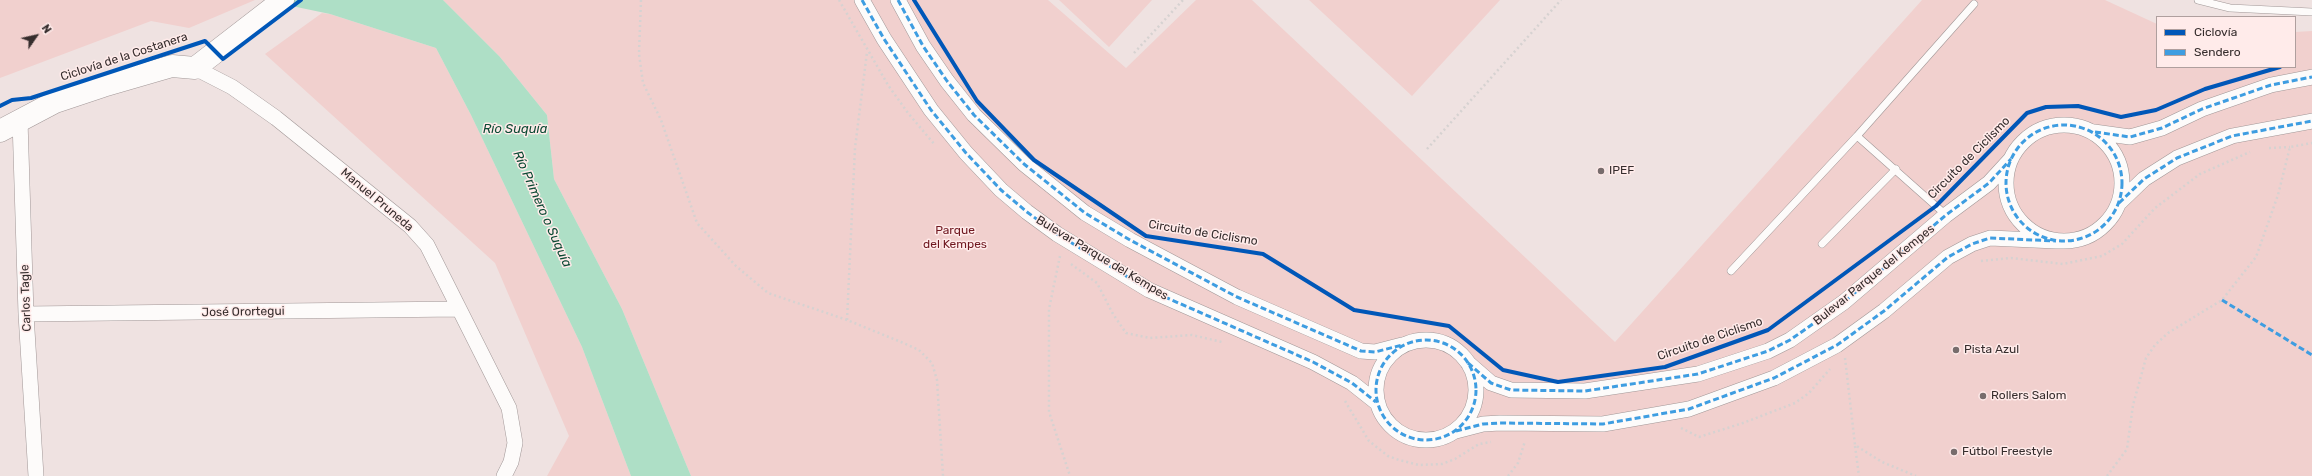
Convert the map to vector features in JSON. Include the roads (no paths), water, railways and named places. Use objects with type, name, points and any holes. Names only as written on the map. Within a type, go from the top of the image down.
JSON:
[{"type":"main road","points":[[0,131],[55,102],[102,86],[172,66],[195,68],[283,0]]},
{"type":"street","name":"Bulevar Parque del Kempes","points":[[862,0],[888,46],[931,110],[966,153],[996,185],[1027,212],[1057,234],[1149,290],[1314,362],[1352,383],[1376,402]]},
{"type":"street","points":[[898,0],[923,46],[947,81],[974,115],[1024,164],[1085,213],[1130,240],[1237,297],[1361,351],[1375,352],[1416,340],[1431,340],[1445,344],[1458,352],[1468,363],[1475,377],[1476,392],[1474,407],[1467,420],[1456,431]]},
{"type":"street","name":"Manuel Pruneda","points":[[195,68],[232,87],[276,118],[410,226],[427,245],[509,408],[515,443],[511,462],[504,476]]},
{"type":"street","points":[[2056,242],[2031,232],[2013,212],[2006,191],[2007,170],[2011,159],[2025,140],[2045,128],[2068,125],[2091,132],[2130,137],[2162,128],[2202,109],[2271,85],[2312,77]]},
{"type":"street","name":"Carlos Tagle","points":[[20,120],[26,314],[36,476]]},
{"type":"street","points":[[1402,345],[1388,355],[1379,369],[1375,385],[1376,402],[1386,422],[1394,430],[1409,438],[1431,440],[1442,439],[1456,431],[1483,424],[1603,424],[1689,409],[1774,378],[1837,345],[1884,311],[1948,258],[1972,244],[1990,238],[2056,242],[2076,241],[2094,234],[2109,222],[2119,203],[2144,179],[2177,158],[2232,136],[2312,121]]},
{"type":"street","points":[[2091,132],[2110,146],[2120,168],[2122,180],[2119,203]]},
{"type":"street","name":"Bulevar Parque del Kempes","points":[[1468,363],[1492,383],[1511,390],[1585,391],[1698,374],[1735,363],[1790,340],[1816,324],[1946,216],[1989,183],[2011,159]]},
{"type":"street","name":"José Orortegui","points":[[26,314],[459,309]]},
{"type":"lane","points":[[2198,0],[2230,8],[2312,12]]},
{"type":"lane","points":[[1731,270],[1857,136],[1974,4]]},
{"type":"lane","points":[[1857,136],[1896,169],[1946,216]]},
{"type":"lane","points":[[1822,244],[1896,169]]},
{"type":"water","name":"Río Suquía","points":[[263,0],[443,0],[500,57],[547,115],[554,179],[622,309],[691,476],[631,476],[582,347],[471,115],[436,48],[330,14]]},
{"type":"place","name":"IPEF","points":[[1601,171]]},
{"type":"place","name":"Pista Azul","points":[[1956,350]]},
{"type":"place","name":"Rollers Salom","points":[[1983,396]]},
{"type":"place","name":"Fútbol Freestyle","points":[[1954,452]]},
{"type":"water label","name":"Río Primero o Suquía","points":[[542,209]]},
{"type":"park label","name":"Parque del Kempes","points":[[955,238]]}]
